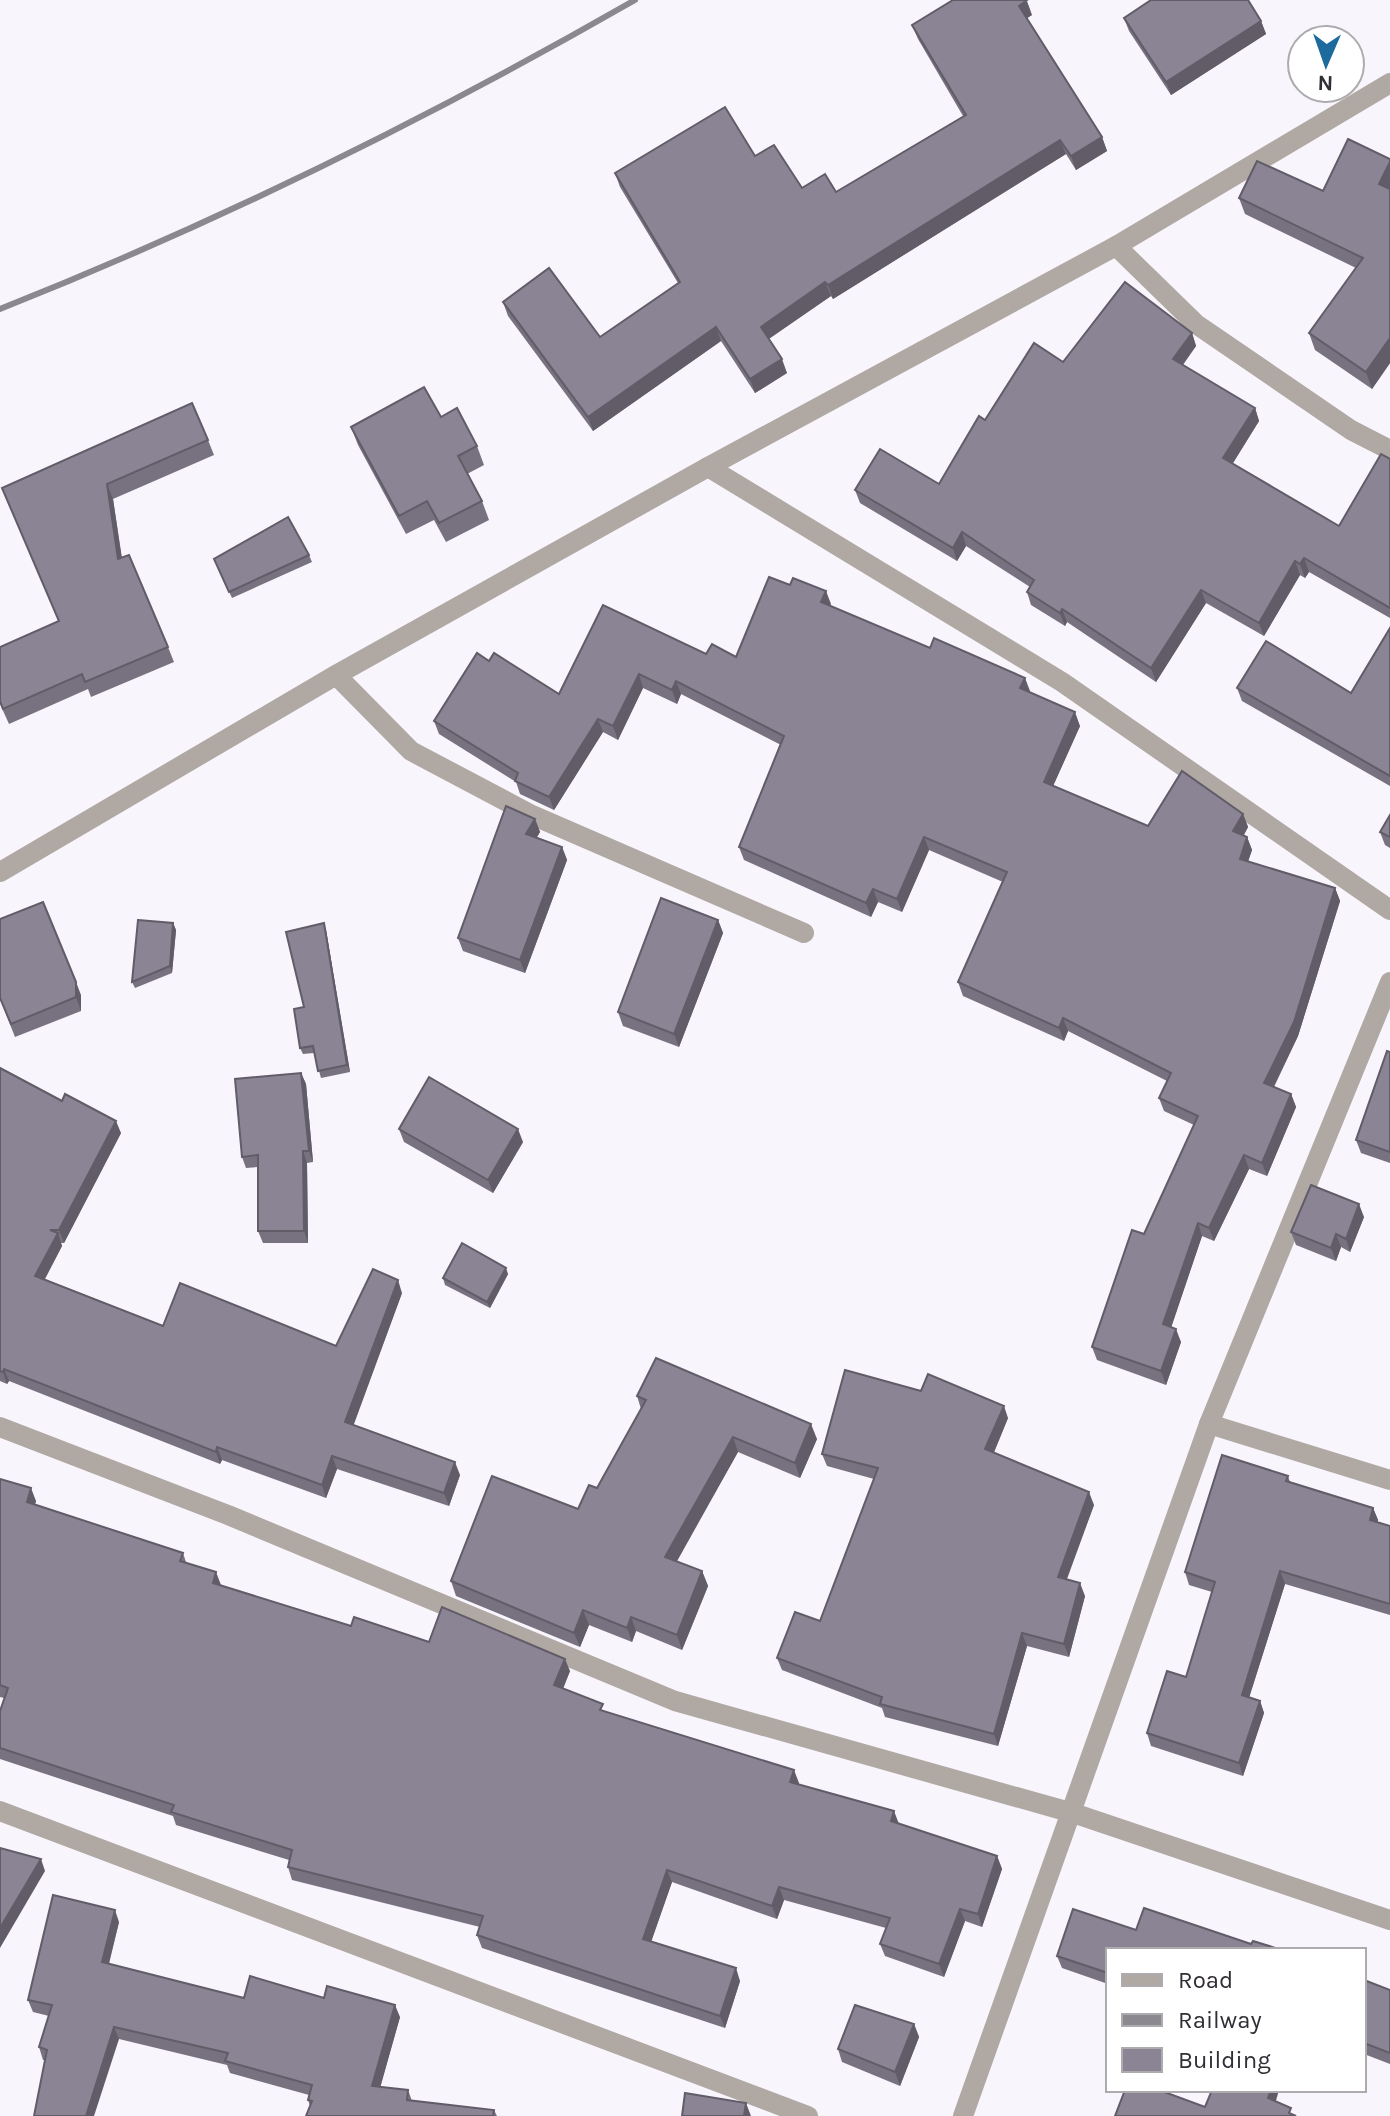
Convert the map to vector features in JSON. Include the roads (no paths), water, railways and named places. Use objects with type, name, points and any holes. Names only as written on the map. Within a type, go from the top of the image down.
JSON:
[{"type":"street","points":[[0,872],[336,675],[708,467],[1116,246],[1390,83]]},
{"type":"street","points":[[1116,246],[1196,324],[1351,430],[1390,450]]},
{"type":"street","points":[[708,467],[1062,682],[1390,910]]},
{"type":"street","points":[[336,675],[411,751],[532,815],[804,933]]},
{"type":"street","points":[[963,2116],[1209,1424],[1390,982]]},
{"type":"street","points":[[1209,1424],[1390,1480]]},
{"type":"street","points":[[0,1427],[228,1515],[675,1701],[1073,1813],[1390,1920]]},
{"type":"street","points":[[0,1811],[808,2116]]},
{"type":"railway","points":[[0,309],[82,276],[323,166],[481,85],[635,0]]}]
